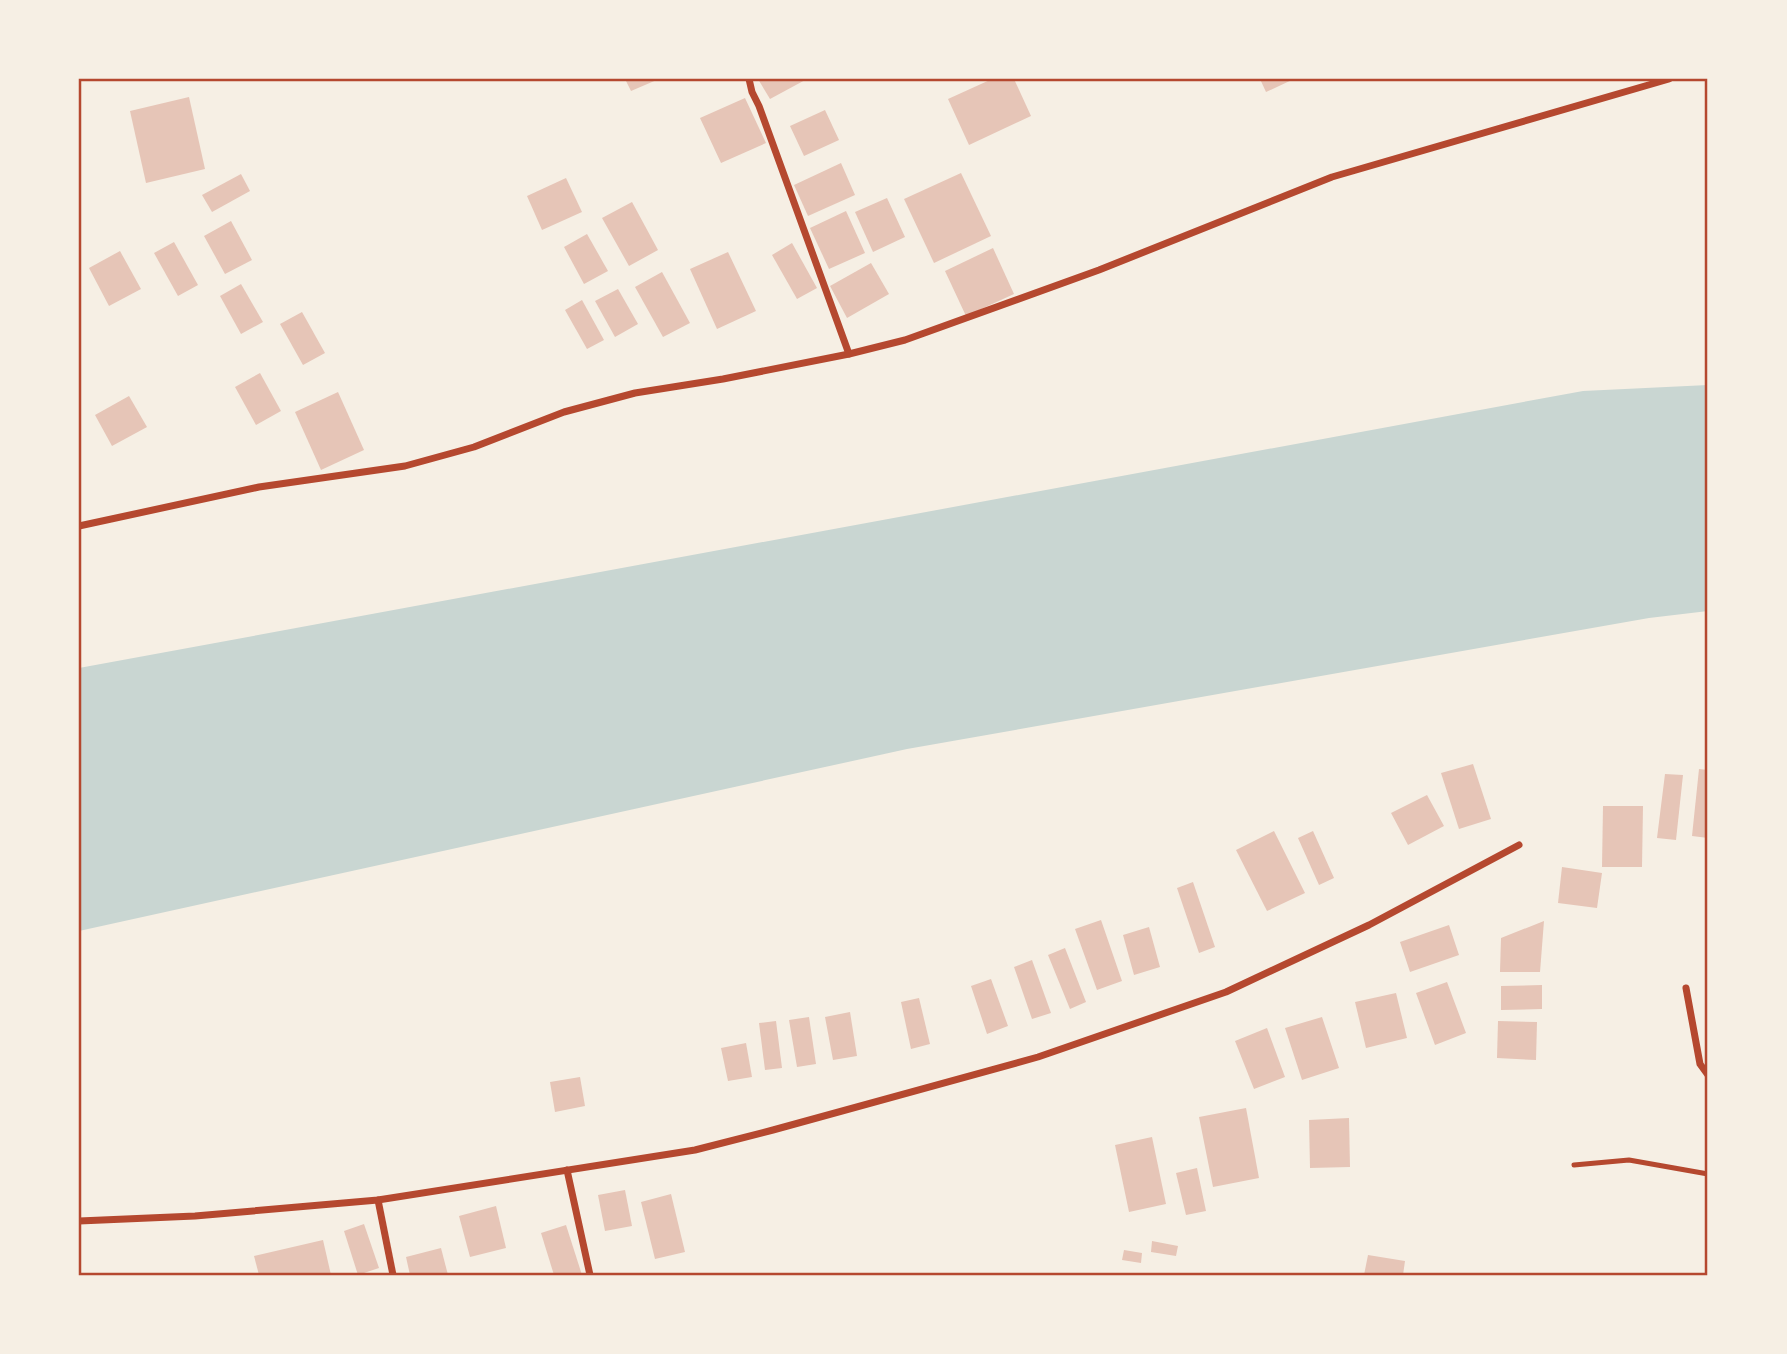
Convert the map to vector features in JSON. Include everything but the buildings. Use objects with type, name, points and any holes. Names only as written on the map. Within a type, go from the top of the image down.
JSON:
[{"type":"street","points":[[749,79],[849,354]]},
{"type":"street","points":[[79,526],[259,487],[405,466],[474,447],[564,412],[635,393],[723,379],[905,340],[1112,265],[1332,177],[1669,79]]},
{"type":"street","points":[[79,1221],[195,1216],[378,1200],[695,1150],[1038,1057],[1226,992],[1369,925],[1519,845]]},
{"type":"street","points":[[1686,988],[1700,1064],[1708,1075]]},
{"type":"street","points":[[567,1170],[590,1275]]},
{"type":"street","points":[[378,1200],[393,1275]]},
{"type":"lane","points":[[1574,1165],[1629,1160],[1708,1174]]},
{"type":"shaded area","points":[[1708,385],[1708,611],[1649,618],[907,749],[79,931],[79,668],[1583,391]]}]
